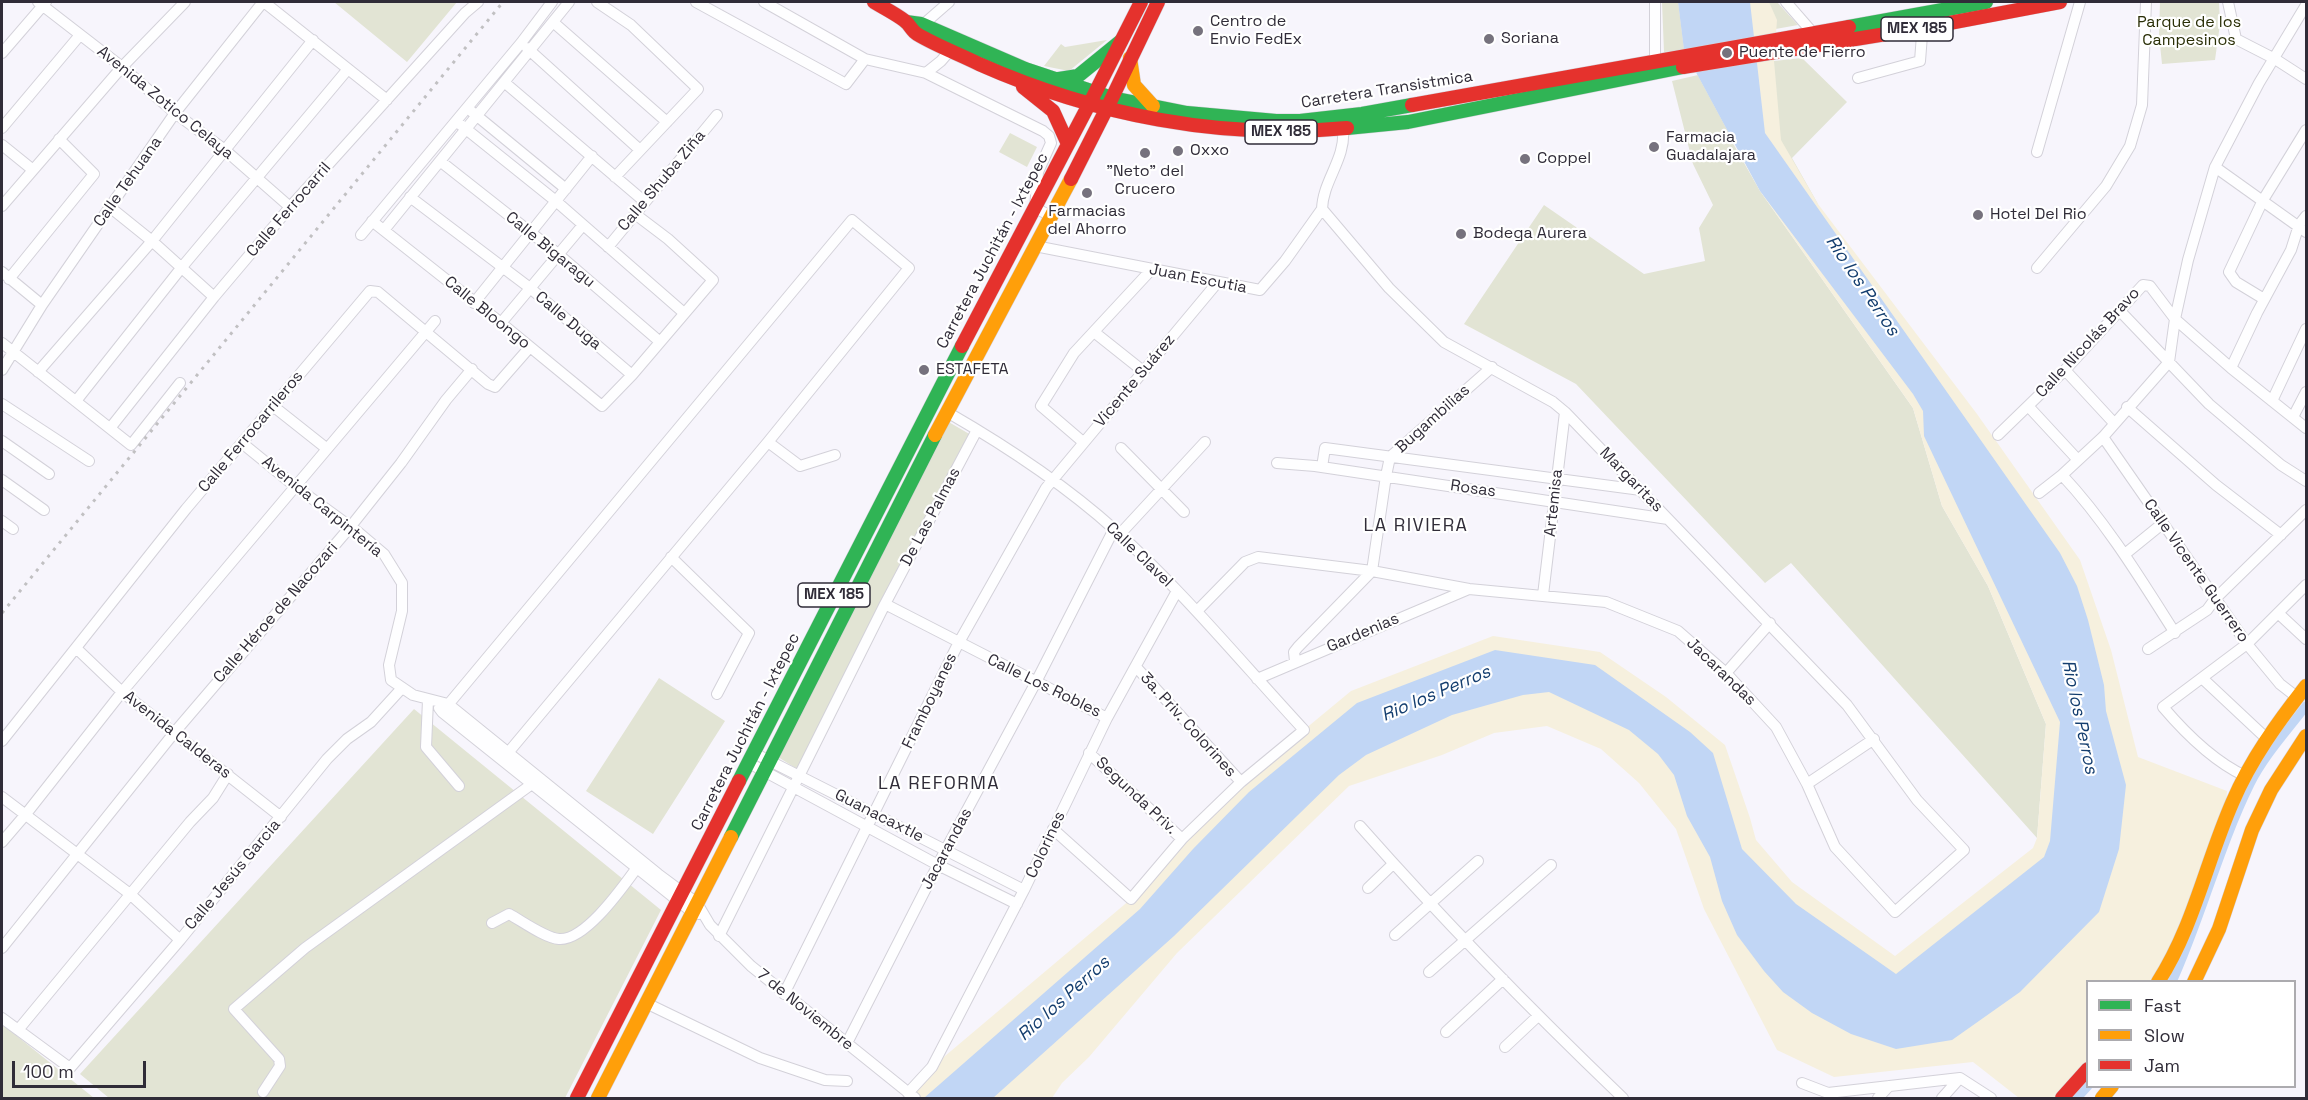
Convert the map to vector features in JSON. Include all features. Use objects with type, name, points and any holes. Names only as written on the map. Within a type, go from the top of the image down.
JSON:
[{"type":"main road","name":"Carretera Juchitán - Ixtepec","points":[[577,1098],[957,353],[1141,2]]},
{"type":"main road","name":"Carretera Juchitán - Ixtepec","points":[[598,1098],[697,910],[947,412],[1086,151],[1158,2]]},
{"type":"main road","name":"MEX 185","points":[[1671,64],[1770,39],[1986,2]]},
{"type":"main road","name":"MEX 185","points":[[1671,64],[1775,54],[1923,28],[2002,7],[2060,2]]},
{"type":"main road","name":"MEX 185","points":[[882,4],[914,27]]},
{"type":"main road","name":"Carretera Transistmica","points":[[914,27],[955,45],[1057,80],[1092,99]]},
{"type":"main road","points":[[1057,80],[1078,76],[1121,41]]},
{"type":"main road","name":"Carretera Transistmica","points":[[955,45],[1011,78],[1092,99],[1142,116],[1180,124],[1236,130],[1305,132],[1408,122],[1671,64]]},
{"type":"main road","points":[[1130,58],[1130,78],[1135,88],[1154,106]]},
{"type":"main road","name":"Carretera Transistmica","points":[[1109,104],[1154,106],[1187,112],[1300,121],[1362,114],[1655,62],[1671,64]]},
{"type":"main road","points":[[1011,78],[1053,111],[1068,144]]},
{"type":"main road","points":[[1086,151],[1111,122],[1142,116]]},
{"type":"main road","points":[[2159,980],[2169,967],[2192,917],[2225,818],[2245,776],[2266,738],[2307,686]]},
{"type":"main road","points":[[2194,980],[2219,929],[2252,830],[2271,790],[2307,736]]},
{"type":"main road","points":[[2062,1098],[2086,1071]]},
{"type":"street","points":[[2,206],[122,67],[185,2]]},
{"type":"street","points":[[263,2],[387,100]]},
{"type":"street","name":"Calle Tehuana","points":[[2,370],[42,305],[175,113],[263,2]]},
{"type":"street","name":"Calle Ferrocarril","points":[[111,427],[214,297],[290,207],[465,13],[478,2]]},
{"type":"street","points":[[361,235],[416,172],[552,2]]},
{"type":"street","points":[[384,230],[569,2]]},
{"type":"street","points":[[597,2],[630,25],[698,88],[615,177]]},
{"type":"street","points":[[696,2],[846,84],[865,59]]},
{"type":"street","points":[[764,2],[865,59],[926,73],[1049,135],[1051,143],[1038,172],[1035,208],[1051,216]]},
{"type":"street","points":[[914,27],[949,2]]},
{"type":"street","points":[[1655,2],[1655,62]]},
{"type":"street","points":[[1786,2],[1813,33]]},
{"type":"street","points":[[2037,153],[2080,2]]},
{"type":"street","points":[[2037,268],[2106,186],[2130,146],[2142,105],[2146,2]]},
{"type":"street","points":[[2228,2],[2236,39],[2307,79]]},
{"type":"street","points":[[2,53],[43,3]]},
{"type":"street","name":"Avenida Zotico Celaya","points":[[43,3],[175,113],[225,150],[290,207]]},
{"type":"street","points":[[2039,493],[2103,437],[2127,407],[2169,362],[2175,319],[2188,260],[2215,167],[2259,83],[2307,5]]},
{"type":"street","points":[[1858,78],[1920,61],[1923,13]]},
{"type":"street","points":[[553,22],[667,122]]},
{"type":"street","points":[[2,128],[80,35]]},
{"type":"street","points":[[38,372],[152,241],[313,40]]},
{"type":"street","points":[[521,43],[640,150]]},
{"type":"street","points":[[926,73],[955,45]]},
{"type":"street","points":[[76,401],[182,267],[348,69]]},
{"type":"street","points":[[504,82],[645,202]]},
{"type":"street","points":[[466,108],[566,189]]},
{"type":"street","name":"Calle Shuba Ziña","points":[[608,247],[717,115]]},
{"type":"street","points":[[456,121],[557,202],[684,313]]},
{"type":"street","points":[[1326,213],[1323,197],[1338,164],[1344,142],[1343,129]]},
{"type":"street","points":[[2264,299],[2236,282],[2229,272],[2263,200],[2307,130]]},
{"type":"street","points":[[42,305],[5,275],[94,174],[59,139]]},
{"type":"street","points":[[2,145],[33,170]]},
{"type":"street","points":[[474,303],[592,156]]},
{"type":"street","name":"Calle Bigaragu","points":[[440,161],[558,254],[659,341]]},
{"type":"street","points":[[2215,167],[2303,228]]},
{"type":"street","name":"Calle Duga","points":[[410,197],[530,288],[632,375]]},
{"type":"street","points":[[111,208],[152,241],[214,297]]},
{"type":"street","name":"Juan Escutia","points":[[1035,246],[1217,283],[1261,289],[1326,213]]},
{"type":"street","name":"Margaritas","points":[[1326,213],[1389,288],[1444,342],[1553,402],[1565,412],[1847,705],[1899,778],[1964,850]]},
{"type":"street","points":[[632,375],[713,280],[635,214]]},
{"type":"street","points":[[2231,368],[2307,216]]},
{"type":"street","points":[[459,786],[426,747],[439,704],[852,220],[909,268],[768,442],[505,757]]},
{"type":"street","name":"Calle Bloongo","points":[[372,221],[602,406],[632,375]]},
{"type":"street","points":[[501,323],[583,225]]},
{"type":"street","points":[[1083,442],[1041,406],[1074,353],[1151,270]]},
{"type":"street","name":"Vicente Suárez","points":[[1052,478],[1217,283]]},
{"type":"street","name":"Calle Nicolás Bravo","points":[[1998,435],[2065,370],[2143,285],[2147,285],[2175,319]]},
{"type":"street","name":"Calle Ferrocarrileros","points":[[2,741],[186,509],[370,291],[378,292],[488,384],[495,387],[530,347]]},
{"type":"street","points":[[2120,310],[2209,404],[2281,465],[2307,481]]},
{"type":"street","points":[[2175,319],[2231,368],[2307,428]]},
{"type":"street","points":[[2,842],[27,814],[122,693],[435,321]]},
{"type":"street","points":[[2272,401],[2307,329]]},
{"type":"street","points":[[1094,332],[1143,371]]},
{"type":"street","points":[[2,343],[131,445],[180,383]]},
{"type":"street","name":"Bugambilias","points":[[1372,571],[1390,457],[1492,367]]},
{"type":"street","name":"Calle Héroe de Nacozari","points":[[2,948],[174,733],[351,526],[472,369]]},
{"type":"street","points":[[2065,370],[2114,423]]},
{"type":"street","points":[[2293,417],[2307,392]]},
{"type":"street","points":[[2,404],[89,461]]},
{"type":"street","points":[[273,406],[326,448]]},
{"type":"street","points":[[2028,406],[2078,460]]},
{"type":"street","points":[[2127,407],[2216,485],[2282,536]]},
{"type":"street","name":"Calle Clavel","points":[[947,412],[1052,478],[1117,532],[1197,611],[1304,730],[1241,782]]},
{"type":"street","name":"Artemisa","points":[[1543,595],[1565,412]]},
{"type":"street","name":"De Las Palmas","points":[[719,936],[885,604],[977,430]]},
{"type":"street","name":"Calle Vicente Guerrero","points":[[2103,437],[2247,644],[2280,684],[2298,698]]},
{"type":"street","points":[[2,441],[50,474]]},
{"type":"street","points":[[768,442],[800,466],[835,454]]},
{"type":"street","name":"Jacarandas","points":[[847,1043],[945,851],[1117,532],[1162,489],[1205,442]]},
{"type":"street","name":"Avenida Carpintería","points":[[242,443],[384,554],[402,583],[402,611],[389,666],[392,680],[402,688]]},
{"type":"street","points":[[1121,448],[1184,512]]},
{"type":"street","name":"Rosas","points":[[1322,467],[1325,448],[1641,490]]},
{"type":"street","name":"Rosas","points":[[1277,463],[1386,476],[1669,519]]},
{"type":"street","points":[[2062,475],[2078,492],[2125,554],[2175,633]]},
{"type":"street","name":"Framboyanes","points":[[784,994],[958,644],[1052,478]]},
{"type":"street","points":[[2,480],[44,510]]},
{"type":"street","points":[[2148,649],[2207,610],[2267,547],[2282,536],[2306,511]]},
{"type":"street","points":[[2,521],[13,529]]},
{"type":"street","points":[[2125,554],[2162,524]]},
{"type":"street","points":[[671,557],[749,633],[717,694]]},
{"type":"street","name":"Jacarandas","points":[[1197,611],[1245,562],[1253,558],[1372,571],[1469,589],[1606,602],[1678,631],[1726,673],[1776,728],[1807,784],[1835,846],[1895,912],[1964,850]]},
{"type":"street","points":[[1295,661],[1294,652],[1298,647],[1372,571]]},
{"type":"street","points":[[2245,776],[2229,769],[2184,731],[2163,707],[2247,644],[2307,585]]},
{"type":"street","name":"Gardenias","points":[[1257,679],[1469,589]]},
{"type":"street","name":"Colorines","points":[[909,1093],[932,1067],[1017,904],[1107,718],[1177,591]]},
{"type":"street","name":"Calle Los Robles","points":[[885,604],[958,644],[1107,718]]},
{"type":"street","points":[[2278,613],[2307,639]]},
{"type":"street","points":[[1726,673],[1770,623]]},
{"type":"street","name":"Avenida Calderas","points":[[76,648],[122,693],[281,817]]},
{"type":"street","name":"3a. Priv. Colorines","points":[[1136,667],[1241,782]]},
{"type":"street","points":[[2202,678],[2266,738]]},
{"type":"street","points":[[402,688],[413,695],[439,704],[655,878]]},
{"type":"street","name":"Calle Jesús Garcia","points":[[18,1030],[69,1068],[180,940],[327,759],[371,722],[402,688]]},
{"type":"street","points":[[1807,784],[1874,740]]},
{"type":"street","name":"Segunda Priv.","points":[[1089,753],[1182,839]]},
{"type":"street","points":[[751,758],[768,765]]},
{"type":"street","name":"Guanacaxtle","points":[[768,765],[798,775],[1024,890]]},
{"type":"street","name":"Guanacaxtle","points":[[768,765],[793,787],[867,828],[1017,904]]},
{"type":"street","points":[[2,1018],[18,1030],[190,822],[213,798],[228,774]]},
{"type":"street","points":[[535,781],[636,869],[655,878]]},
{"type":"street","points":[[264,1092],[280,1066],[279,1059],[234,1009],[305,948],[535,781]]},
{"type":"street","points":[[1053,829],[1131,899],[1182,839],[1241,782]]},
{"type":"street","points":[[2,797],[130,894],[180,940]]},
{"type":"street","points":[[1360,826],[1465,941],[1623,1098]]},
{"type":"street","points":[[1395,935],[1478,861]]},
{"type":"street","points":[[1368,888],[1393,864]]},
{"type":"street","points":[[1429,972],[1551,866]]},
{"type":"street","points":[[492,923],[509,914],[547,935],[558,939],[569,938],[594,919],[636,869]]},
{"type":"street","name":"7 de Noviembre","points":[[655,878],[697,910],[719,936],[784,994],[909,1093]]},
{"type":"street","points":[[1446,1032],[1503,979]]},
{"type":"street","points":[[646,1003],[683,1023],[760,1058],[825,1080],[847,1081]]},
{"type":"street","points":[[1505,1047],[1538,1016]]},
{"type":"street","points":[[1942,1098],[1960,1078]]},
{"type":"street","points":[[1802,1083],[1828,1093],[1960,1078],[1991,1098]]},
{"type":"street","points":[[1878,1098],[1889,1086]]},
{"type":"green space","points":[[334,2],[457,2],[407,62]]},
{"type":"green space","points":[[1662,2],[1762,2],[1774,61],[1802,58],[1847,102],[1792,158],[1818,204],[1730,138],[1760,191],[1913,408],[1942,506],[1988,586],[2046,724],[2037,838],[1791,563],[1765,583],[1576,384],[1464,324],[1544,205],[1644,274],[1705,261],[1699,228],[1713,205],[1693,164],[1672,81],[1698,75],[1685,50],[1664,52]]},
{"type":"green space","points":[[1766,2],[1777,2],[1798,25],[1770,30]]},
{"type":"green space","name":"Parque de los Campesinos","points":[[2160,2],[2219,2],[2220,24],[2215,60],[2162,64],[2159,35]]},
{"type":"green space","points":[[1107,40],[1069,71],[1044,66],[1061,44],[1065,47]]},
{"type":"green space","points":[[1010,133],[1037,147],[1027,167],[999,152]]},
{"type":"green space","points":[[947,421],[971,435],[797,769],[778,757]]},
{"type":"green space","points":[[659,678],[725,721],[653,834],[586,791]]},
{"type":"green space","points":[[414,709],[661,910],[565,1098],[109,1098],[80,1074]]},
{"type":"green space","points":[[2,1024],[94,1098],[2,1098]]},
{"type":"sand","points":[[1678,2],[1769,2],[1777,20],[1774,61],[1781,140],[1818,204],[1977,414],[2080,560],[2111,650],[2138,757],[2227,791],[2225,818],[2158,980],[2086,980],[2086,1070],[2062,1098],[2019,1098],[1973,1062],[1834,1077],[1777,1050],[1704,909],[1676,829],[1639,783],[1601,749],[1547,726],[1494,733],[1442,755],[1349,786],[1177,953],[1089,1057],[1062,1083],[1052,1098],[903,1098],[932,1067],[1131,899],[1241,782],[1351,691],[1493,636],[1600,652],[1666,697],[1725,745],[1756,840],[1792,882],[1895,956],[2033,848],[2037,838],[2046,724],[1988,586],[1942,506],[1913,408],[1760,191],[1684,50]]},
{"type":"water","name":"Rio los Perros","points":[[1678,2],[1750,2],[1765,133],[2060,553],[2077,586],[2088,620],[2104,685],[2106,711],[2126,785],[2119,849],[2099,912],[2020,992],[1952,1040],[1896,1049],[1851,1034],[1812,1013],[1783,992],[1737,935],[1722,901],[1710,857],[1687,816],[1674,775],[1658,754],[1629,730],[1549,692],[1523,695],[1452,715],[1366,755],[1339,775],[1174,936],[993,1098],[924,1098],[1140,909],[1193,849],[1249,792],[1357,703],[1495,650],[1595,665],[1690,732],[1713,753],[1742,849],[1796,904],[1896,974],[2044,857],[2050,841],[2060,722],[1924,436],[1923,411],[1913,394],[1760,191],[1684,50]]},
{"type":"waterway","points":[[2173,980],[2250,784],[2269,754],[2306,706]]},
{"type":"waterway","points":[[2077,1098],[2086,1088]]},
{"type":"railway","points":[[2,613],[503,2]]},
{"type":"traffic: fast","points":[[1849,27],[1986,2]]},
{"type":"traffic: fast","points":[[906,22],[921,24],[1025,69],[1112,98],[1187,113],[1300,121],[1362,114],[1412,105]]},
{"type":"traffic: fast","points":[[1059,79],[1078,76],[1121,41]]},
{"type":"traffic: fast","points":[[1347,128],[1408,122],[1683,67]]},
{"type":"traffic: fast","points":[[739,781],[962,346]]},
{"type":"traffic: fast","points":[[731,837],[935,435]]},
{"type":"traffic: slow","points":[[1130,58],[1134,85],[1153,106]]},
{"type":"traffic: slow","points":[[935,435],[1071,179]]},
{"type":"traffic: slow","points":[[2159,980],[2181,939],[2240,785],[2266,741],[2306,686]]},
{"type":"traffic: slow","points":[[2195,980],[2219,929],[2252,830],[2271,790],[2306,736]]},
{"type":"traffic: slow","points":[[598,1098],[731,837]]},
{"type":"traffic: slow","points":[[2102,1098],[2110,1088]]},
{"type":"traffic: jam","points":[[874,2],[905,21],[917,34],[979,64],[1023,82],[1113,110],[1159,120],[1253,130],[1300,131],[1347,128]]},
{"type":"traffic: jam","points":[[1095,93],[1141,2]]},
{"type":"traffic: jam","points":[[1112,98],[1158,2]]},
{"type":"traffic: jam","points":[[1683,67],[1923,28],[2060,2]]},
{"type":"traffic: jam","points":[[1412,105],[1849,27]]},
{"type":"traffic: jam","points":[[1023,87],[1053,111],[1068,144]]},
{"type":"traffic: jam","points":[[962,346],[1095,93]]},
{"type":"traffic: jam","points":[[1071,179],[1112,98]]},
{"type":"traffic: jam","points":[[577,1098],[739,781]]},
{"type":"traffic: jam","points":[[2062,1098],[2086,1071]]},
{"type":"place","name":"Centro de Envio FedEx","points":[[1198,31]]},
{"type":"place","name":"Soriana","points":[[1489,39]]},
{"type":"place","name":"Puente de Fierro","points":[[1727,53]]},
{"type":"place","name":"Farmacia Guadalajara","points":[[1654,147]]},
{"type":"place","name":"Oxxo","points":[[1178,151]]},
{"type":"place","name":"\"Neto\" del Crucero","points":[[1145,153]]},
{"type":"place","name":"Coppel","points":[[1525,159]]},
{"type":"place","name":"Farmacias del Ahorro","points":[[1087,193]]},
{"type":"place","name":"Hotel Del Rio","points":[[1978,215]]},
{"type":"place","name":"Bodega Aurera","points":[[1461,234]]},
{"type":"place","name":"ESTAFETA","points":[[924,370]]},
{"type":"district","name":"LA RIVIERA","points":[[1416,526]]},
{"type":"district","name":"LA REFORMA","points":[[939,784]]}]
